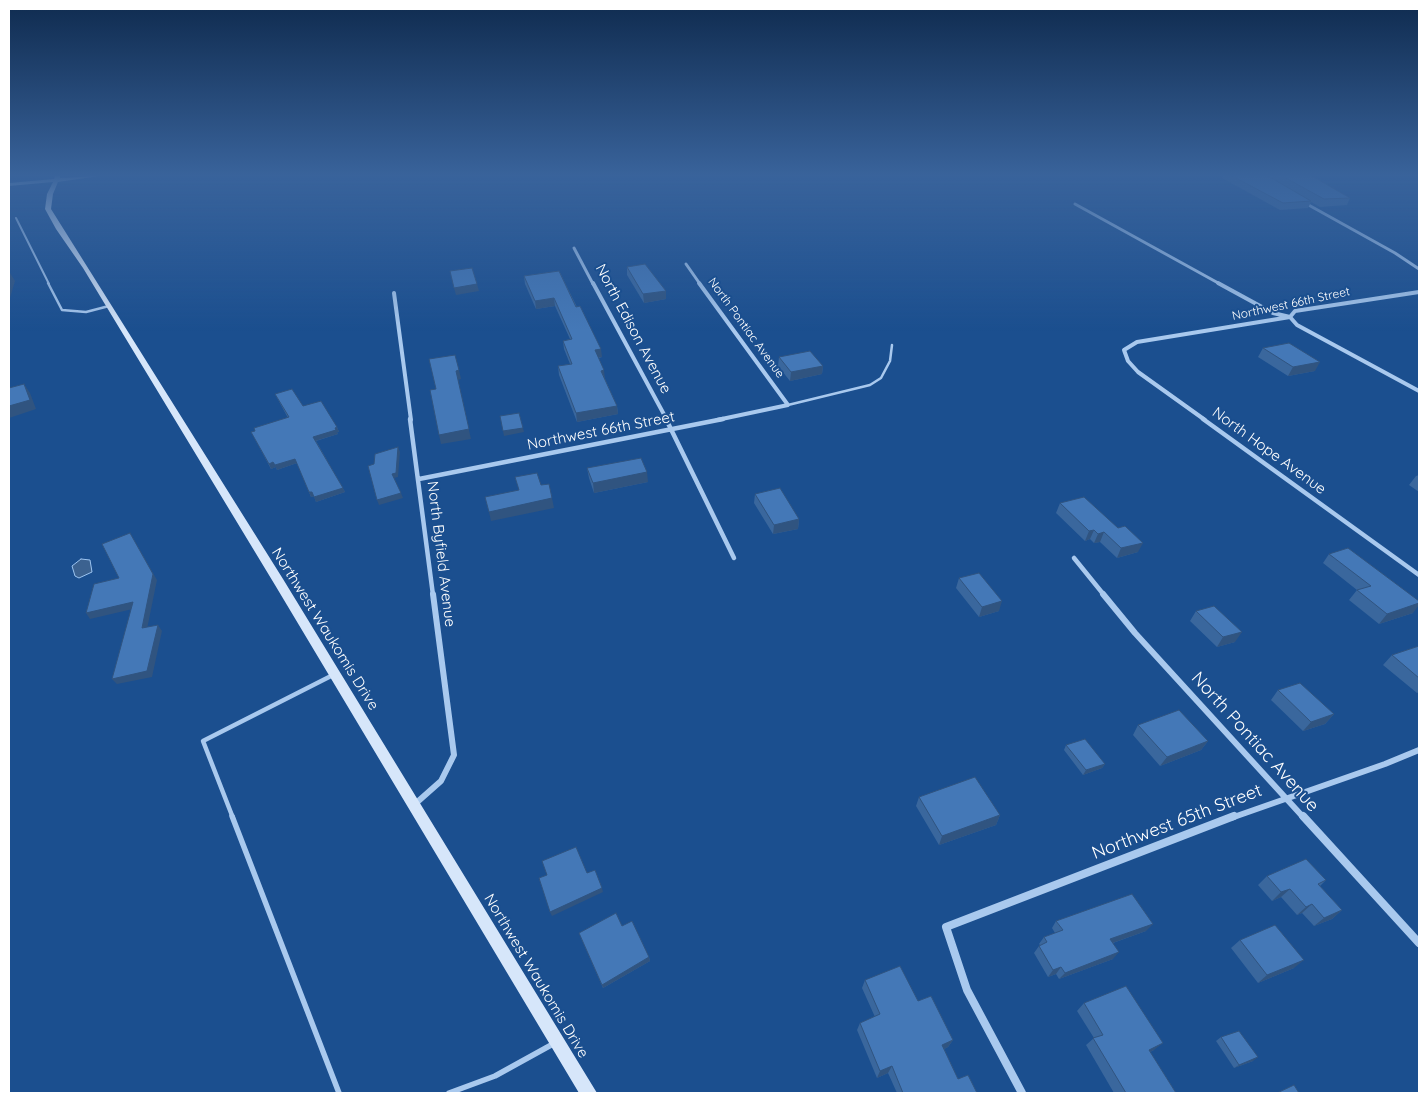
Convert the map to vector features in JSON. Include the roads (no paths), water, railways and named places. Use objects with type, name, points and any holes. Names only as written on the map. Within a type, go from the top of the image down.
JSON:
[{"type":"main road","name":"Northwest Waukomis Drive","points":[[58,227],[110,306],[415,804],[589,1093]]},
{"type":"street","points":[[1118,227],[1273,313],[1290,317],[1297,325],[1419,391]]},
{"type":"street","points":[[1350,227],[1419,269]]},
{"type":"street","name":"North Edison Avenue","points":[[574,248],[672,430],[734,558]]},
{"type":"street","name":"North Pontiac Avenue","points":[[686,264],[788,405]]},
{"type":"street","name":"Northwest 66th Street","points":[[1137,342],[1290,317],[1295,311],[1304,309],[1419,292]]},
{"type":"street","name":"North Byfield Avenue","points":[[394,293],[454,755],[441,781],[415,804]]},
{"type":"street","name":"North Hope Avenue","points":[[1137,342],[1124,350],[1128,361],[1138,372],[1419,575]]},
{"type":"street","name":"Northwest 66th Street","points":[[419,479],[672,430],[788,405]]},
{"type":"street","name":"North Pontiac Avenue","points":[[1074,558],[1135,633],[1419,943]]},
{"type":"street","name":"Northwest 65th Street","points":[[1022,1093],[967,990],[946,927],[1286,797],[1385,764],[1419,750]]},
{"type":"lane","points":[[21,227],[62,310],[86,312],[110,306]]},
{"type":"lane","points":[[788,405],[870,385],[881,378],[890,361],[892,345]]},
{"type":"lane","points":[[335,674],[203,741],[340,1093]]},
{"type":"lane","points":[[449,1093],[494,1076],[557,1041]]},
{"type":"water","points":[[81,559],[90,560],[92,572],[79,578],[75,576],[72,566]]}]
